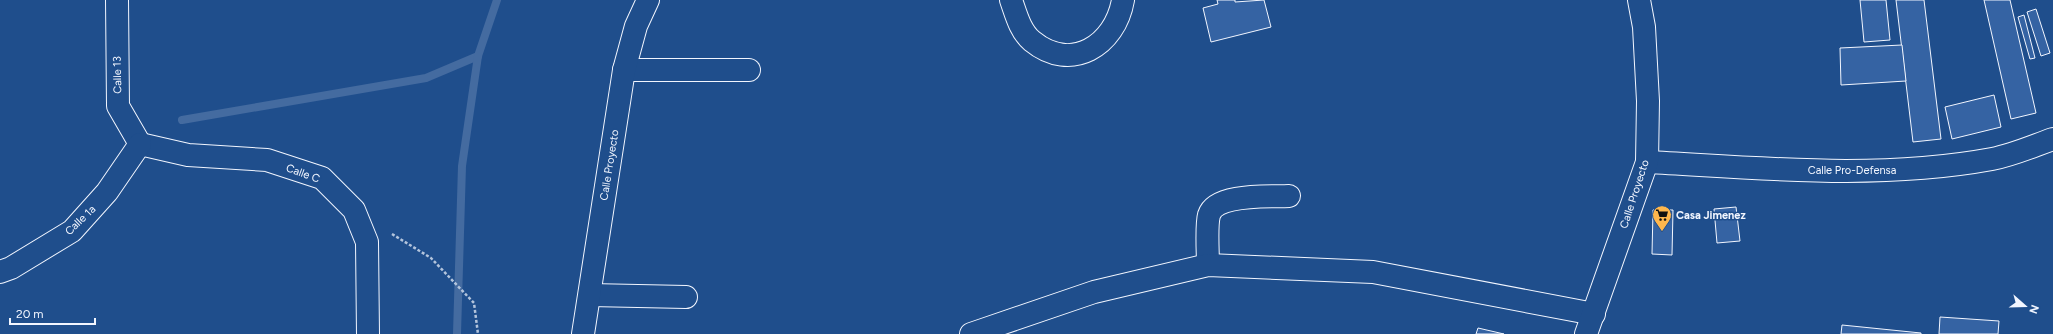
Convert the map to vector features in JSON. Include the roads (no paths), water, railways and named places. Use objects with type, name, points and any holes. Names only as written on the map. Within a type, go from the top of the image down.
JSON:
[{"type":"street","name":"Calle 13","points":[[117,0],[118,106],[140,144]]},
{"type":"street","name":"Calle Proyecto","points":[[583,334],[624,70],[636,26],[648,0]]},
{"type":"street","points":[[1011,0],[1022,30],[1032,40],[1046,50],[1065,54],[1082,53],[1100,44],[1114,27],[1123,0]]},
{"type":"street","name":"Calle Proyecto","points":[[1586,334],[1647,162],[1648,101],[1644,27],[1639,0]]},
{"type":"street","points":[[624,70],[749,70]]},
{"type":"street","name":"Calle Pro-Defensa","points":[[1647,162],[1816,171],[1906,170],[1994,158],[2053,139]]},
{"type":"street","name":"Calle C","points":[[140,144],[188,155],[267,160],[322,178],[354,210],[366,242],[368,334]]},
{"type":"street","name":"Calle 1a","points":[[0,272],[11,268],[72,231],[107,192],[140,144]]},
{"type":"street","points":[[1208,265],[1209,216],[1215,207],[1227,200],[1289,196]]},
{"type":"street","points":[[971,334],[1094,292],[1208,265],[1373,272],[1594,314]]},
{"type":"street","points":[[590,295],[686,297]]},
{"type":"waterway","points":[[457,334],[462,166],[478,56],[497,0]]},
{"type":"waterway","points":[[182,120],[426,78],[478,56]]},
{"type":"place","name":"Casa Jimenez","points":[[1662,232]]}]
